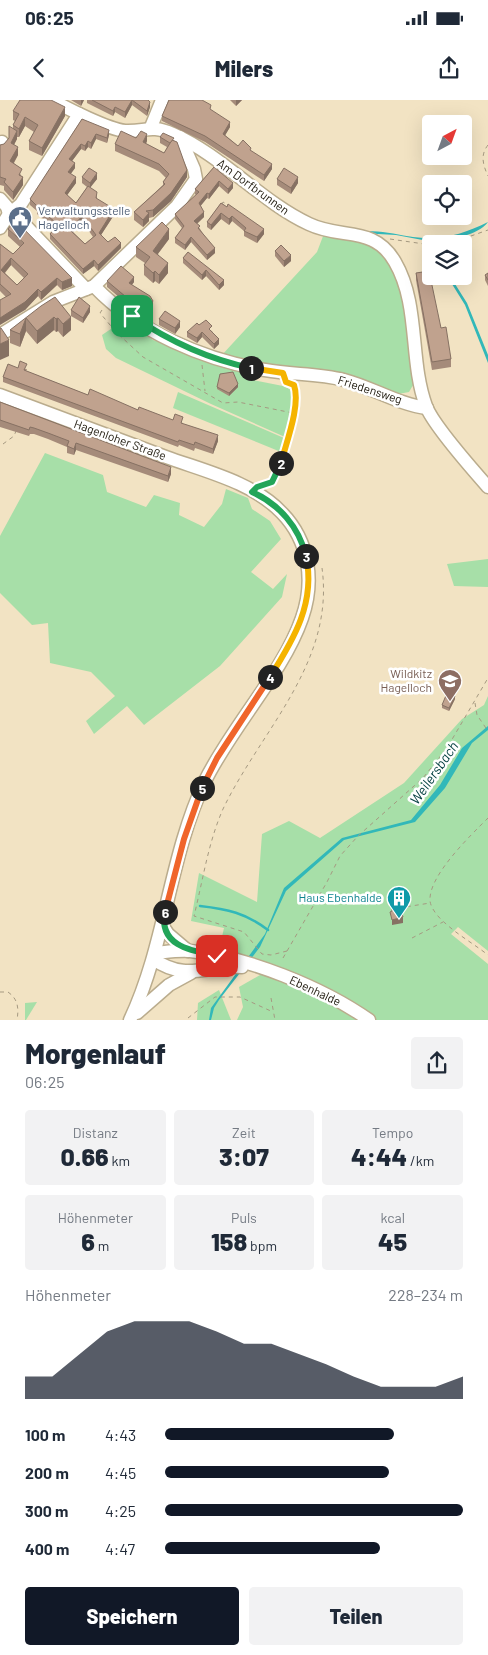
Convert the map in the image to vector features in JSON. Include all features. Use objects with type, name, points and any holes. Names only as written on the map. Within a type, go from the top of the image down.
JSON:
[{"type":"street","name":"Am Dorfbrunnen","points":[[52,100],[79,114],[125,131],[151,127],[180,137],[303,221],[331,232],[366,237],[379,242]]},
{"type":"street","points":[[151,127],[162,100]]},
{"type":"street","points":[[0,228],[9,214],[21,204],[79,114]]},
{"type":"street","points":[[0,335],[54,302],[90,288],[173,210],[193,186],[196,179],[180,137]]},
{"type":"street","points":[[0,199],[9,214]]},
{"type":"street","name":"Friedensweg","points":[[9,214],[23,223],[90,288],[157,333],[201,353],[248,367],[345,380],[427,408]]},
{"type":"street","points":[[379,242],[395,262],[403,281],[427,408],[488,487]]},
{"type":"street","points":[[403,400],[412,394],[421,382]]},
{"type":"street","name":"Hagenloher Straße","points":[[0,395],[239,485],[252,492],[278,509],[298,534],[307,562],[308,598],[299,625],[290,643],[229,738],[203,785],[184,839],[154,956],[130,1020]]},
{"type":"street","points":[[162,925],[168,934],[188,951]]},
{"type":"street","name":"Ebenhalde","points":[[154,956],[188,951],[232,959],[312,988],[369,1020]]},
{"type":"street","name":"Ebenhalde","points":[[154,956],[170,969],[192,972],[217,967],[259,969]]},
{"type":"street","points":[[130,1020],[169,984],[192,972]]},
{"type":"path","points":[[488,146],[484,150],[482,164],[488,176]]},
{"type":"path","points":[[219,207],[223,202],[230,207]]},
{"type":"path","points":[[472,236],[488,230]]},
{"type":"path","points":[[379,242],[396,239],[422,243]]},
{"type":"path","points":[[107,298],[100,313],[127,344],[155,366],[162,367],[223,403],[238,402],[293,413]]},
{"type":"path","points":[[201,353],[205,392]]},
{"type":"path","points":[[252,492],[257,487],[272,482],[278,474],[293,413],[296,392],[294,385],[286,382],[283,373]]},
{"type":"path","points":[[3,444],[14,436],[18,429]]},
{"type":"path","points":[[287,951],[271,955],[262,954],[244,932],[194,916],[212,838],[223,810],[244,769],[297,687],[310,658],[325,590],[322,568]]},
{"type":"path","points":[[283,958],[340,856],[358,836],[423,778],[447,748],[488,678]]},
{"type":"path","points":[[475,702],[481,723],[488,731]]},
{"type":"path","points":[[488,818],[452,857],[432,885],[430,902],[443,921],[488,955]]},
{"type":"path","points":[[398,908],[430,902]]},
{"type":"path","points":[[412,938],[443,921]]},
{"type":"path","points":[[0,992],[8,992],[16,1000],[18,1008],[17,1020]]},
{"type":"path","points":[[188,1018],[214,997],[240,997],[273,1012]]},
{"type":"path","points":[[271,998],[276,1020]]},
{"type":"green space","points":[[325,231],[373,239],[400,275],[416,380],[409,392],[393,395],[221,356],[317,252]]},
{"type":"green space","points":[[124,320],[153,340],[247,370],[248,379],[283,386],[294,391],[285,437],[116,358],[106,349],[102,335]]},
{"type":"green space","points":[[178,392],[284,438],[281,452],[173,408]]},
{"type":"green space","points":[[45,453],[103,475],[107,492],[146,507],[154,495],[180,503],[179,515],[204,527],[222,504],[226,489],[248,498],[252,509],[270,521],[281,539],[251,572],[273,589],[287,574],[282,597],[220,666],[144,725],[127,706],[94,734],[86,721],[115,696],[91,672],[50,663],[48,623],[32,625],[0,593],[0,536]]},
{"type":"green space","points":[[488,559],[488,587],[454,586],[447,564]]},
{"type":"green space","points":[[488,696],[488,951],[458,927],[451,934],[488,964],[488,1020],[375,1020],[342,995],[306,978],[263,962],[218,954],[224,928],[191,921],[199,873],[257,902],[262,834],[289,821],[320,838],[404,783],[462,719],[484,705]]},
{"type":"green space","points":[[267,971],[369,1020],[237,1020],[243,1007],[239,987]]},
{"type":"green space","points":[[219,990],[231,1020],[197,1020],[198,1003]]},
{"type":"green space","points":[[37,1002],[26,1020],[25,1020],[25,1003]]},
{"type":"water","points":[[488,222],[478,231],[471,234],[455,235]]},
{"type":"water","points":[[379,232],[422,238],[422,240],[396,235],[360,233]]},
{"type":"water","points":[[453,285],[456,285],[467,303],[488,355],[488,363],[465,305]]},
{"type":"water","points":[[488,726],[488,730],[472,743],[445,788],[415,822],[344,840],[286,891],[260,947],[219,1000],[214,1008],[211,1020],[209,1020],[211,1008],[265,934],[284,888],[342,838],[411,820],[440,785],[462,748]]},
{"type":"building","points":[[20,100],[51,100],[65,107],[42,148],[29,141],[38,125],[25,117],[19,129],[13,125],[19,114],[13,111]]},
{"type":"building","points":[[92,100],[132,100],[125,112],[115,107],[113,111]]},
{"type":"building","points":[[132,100],[148,100],[150,102],[147,111]]},
{"type":"building","points":[[169,100],[202,100],[211,105],[210,109],[230,122],[223,134],[238,146],[243,140],[251,148],[250,150],[272,164],[264,175],[205,136],[162,116]]},
{"type":"building","points":[[82,119],[109,130],[107,138],[96,134],[91,143],[88,141],[85,146],[81,144],[69,159],[75,163],[68,172],[76,177],[65,193],[76,203],[88,186],[97,192],[96,198],[114,209],[99,233],[108,242],[115,237],[121,243],[98,265],[94,260],[83,269],[50,234],[58,224],[37,208],[30,199]],"holes":[[[82,216],[96,235],[85,244],[70,230]]]},
{"type":"building","points":[[9,126],[17,131],[11,143],[18,147],[10,161],[22,169],[19,175],[23,177],[13,192],[4,182],[6,179],[0,177],[0,145],[4,144],[9,138]]},
{"type":"building","points":[[121,131],[136,138],[141,131],[147,134],[143,142],[164,153],[172,140],[177,142],[187,170],[171,193],[153,210],[146,211],[149,213],[143,220],[134,212],[165,184],[163,182],[169,174],[159,164],[115,144]]},
{"type":"building","points":[[163,133],[174,138],[170,143],[160,137]]},
{"type":"building","points":[[214,167],[233,183],[228,189],[219,181],[199,203],[204,212],[194,221],[200,226],[198,228],[215,248],[207,255],[191,237],[185,245],[175,238],[184,226],[175,214],[199,192],[195,189]]},
{"type":"building","points":[[89,168],[97,173],[90,183],[82,177]]},
{"type":"building","points":[[284,168],[298,177],[291,188],[277,179]]},
{"type":"building","points":[[221,203],[227,207],[228,204],[264,229],[257,237],[244,231],[246,228],[232,216],[229,219],[221,213],[211,225],[207,222]]},
{"type":"building","points":[[15,220],[72,278],[62,282],[57,278],[41,292],[38,289],[25,302],[0,318],[0,300],[11,294],[0,284],[0,244],[13,254],[24,243],[8,229]],"holes":[[[11,258],[28,274],[17,285],[1,270]]]},
{"type":"building","points":[[162,222],[169,229],[153,251],[168,263],[159,275],[155,271],[153,273],[144,265],[150,257],[136,247]]},
{"type":"building","points":[[281,245],[291,255],[284,261],[275,251]]},
{"type":"building","points":[[188,252],[224,280],[219,285],[206,270],[202,275],[183,258]]},
{"type":"building","points":[[121,266],[134,277],[129,283],[150,296],[153,301],[150,305],[135,296],[132,302],[107,281]]},
{"type":"building","points":[[422,272],[422,285],[432,285],[441,328],[446,327],[451,359],[432,362],[416,273]]},
{"type":"building","points":[[55,297],[71,317],[63,324],[58,318],[54,317],[37,331],[26,318],[20,334],[10,330],[41,306]]},
{"type":"building","points":[[79,297],[90,306],[83,318],[71,310]]},
{"type":"building","points":[[165,311],[180,321],[175,328],[159,319]]},
{"type":"building","points":[[206,320],[212,326],[209,329],[219,339],[214,344],[202,332],[197,338],[187,332],[197,323],[199,325]]},
{"type":"building","points":[[0,328],[9,340],[0,344]]},
{"type":"building","points":[[20,361],[27,364],[24,370],[88,395],[90,389],[138,410],[139,407],[173,420],[175,414],[183,417],[181,423],[218,435],[213,449],[195,442],[194,445],[179,440],[178,442],[3,377],[8,364],[18,368]]},
{"type":"building","points":[[233,372],[238,384],[229,393],[217,387],[220,374]]},
{"type":"building","points":[[0,402],[171,467],[168,476],[76,443],[74,449],[67,446],[69,441],[34,428],[30,427],[29,430],[0,420]]},
{"type":"building","points":[[447,693],[455,696],[449,708],[442,705]]},
{"type":"building","points":[[400,907],[403,917],[392,920],[390,912],[392,908]]},
{"type":"waterway","points":[[200,906],[236,913],[260,924],[268,930]]},
{"type":"place","name":"Verwaltungsstelle Hagelloch","points":[[20,239]]},
{"type":"place","name":"Wildkitz Hagelloch","points":[[450,702]]},
{"type":"place","name":"Haus Ebenhalde","points":[[399,919]]},
{"type":"route","points":[[132,316],[173,342],[201,353],[248,367],[283,373],[286,382],[294,385],[296,392],[288,436],[278,474],[272,482],[257,487],[252,492],[274,505],[288,520],[300,540],[308,570],[308,598],[299,625],[286,650],[234,730],[203,785],[184,839],[162,925],[164,930],[188,951],[217,956]]},
{"type":"water label","name":"Weilersbach","points":[[434,773]]}]
